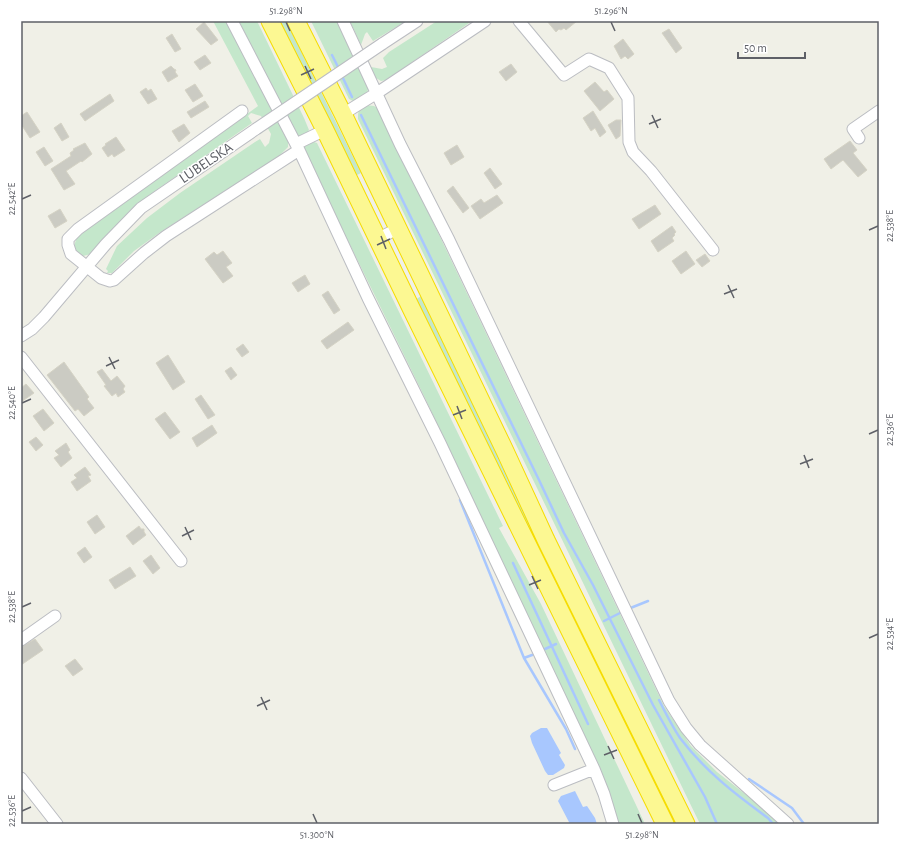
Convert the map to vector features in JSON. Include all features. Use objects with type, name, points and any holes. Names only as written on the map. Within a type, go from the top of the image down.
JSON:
[{"type":"highway","points":[[270,21],[325,130],[377,239],[665,824]]},
{"type":"highway","points":[[296,21],[343,114],[505,451],[546,540],[686,824]]},
{"type":"street","points":[[232,21],[297,147],[365,291],[440,443],[594,769],[604,794],[613,824]]},
{"type":"street","points":[[343,21],[669,701],[680,720],[700,746],[788,824]]},
{"type":"street","name":"LUBELSKA","points":[[21,336],[32,329],[44,317],[123,225],[141,208],[183,178],[417,21]]},
{"type":"street","points":[[343,114],[485,21]]},
{"type":"street","points":[[519,21],[564,76],[590,59],[609,68],[628,98],[629,142],[633,152],[651,171],[713,250]]},
{"type":"street","points":[[242,110],[71,235],[68,239],[68,250],[71,254],[101,278],[106,281],[114,280],[162,239],[297,147],[325,130]]},
{"type":"street","points":[[859,138],[853,129],[879,111]]},
{"type":"street","points":[[377,239],[397,229]]},
{"type":"street","points":[[21,358],[181,561]]},
{"type":"street","points":[[21,640],[55,616]]},
{"type":"street","points":[[554,785],[594,769]]},
{"type":"street","points":[[21,778],[57,824]]},
{"type":"green space","points":[[213,21],[226,21],[288,139],[288,147],[278,157],[159,233],[134,251],[112,273],[107,273],[108,271],[106,269],[117,246],[147,218],[180,193],[255,142],[260,139],[265,147],[269,143],[271,134],[261,116],[251,113],[248,116],[252,123],[145,198],[121,221],[91,254],[83,256],[77,253],[74,246],[77,237],[258,106]]},
{"type":"green space","points":[[239,21],[257,21],[304,118],[309,130],[305,136],[299,137],[294,132]]},
{"type":"green space","points":[[279,21],[286,21],[361,173],[355,176]]},
{"type":"green space","points":[[311,21],[339,21],[367,83],[367,94],[353,101],[349,99]]},
{"type":"green space","points":[[350,21],[406,21],[373,41],[367,32],[361,45]]},
{"type":"green space","points":[[437,21],[472,21],[386,80],[381,81],[376,78],[370,68],[371,67],[382,69],[387,67],[383,58],[389,52]]},
{"type":"green space","points":[[365,105],[374,106],[379,109],[664,706],[691,746],[717,772],[754,801],[779,824],[700,824],[358,119],[359,111]]},
{"type":"green space","points":[[314,142],[317,143],[503,526],[499,528],[541,604],[645,824],[617,824],[540,647],[426,400],[304,151],[305,146]]},
{"type":"green space","points":[[421,296],[677,824],[668,824],[415,300]]},
{"type":"water","points":[[541,728],[547,728],[561,753],[559,755],[565,765],[564,768],[553,775],[548,775],[545,771],[530,736],[532,733]]},
{"type":"water","points":[[575,791],[583,807],[587,806],[597,824],[570,824],[558,801],[561,796]]},
{"type":"building","points":[[547,21],[577,21],[566,30],[564,28],[561,30],[559,29],[556,32]]},
{"type":"building","points":[[204,22],[218,40],[211,45],[196,29]]},
{"type":"building","points":[[669,29],[682,48],[676,53],[662,33]]},
{"type":"building","points":[[172,34],[181,49],[175,52],[166,38]]},
{"type":"building","points":[[623,39],[634,54],[628,59],[625,56],[621,59],[614,46]]},
{"type":"building","points":[[205,55],[211,63],[200,70],[194,62]]},
{"type":"building","points":[[511,64],[517,72],[506,81],[499,72]]},
{"type":"building","points":[[171,66],[176,70],[175,72],[178,76],[168,82],[162,72]]},
{"type":"building","points":[[595,82],[604,92],[607,90],[614,99],[600,111],[584,91]]},
{"type":"building","points":[[195,84],[203,96],[193,102],[185,90]]},
{"type":"building","points":[[146,88],[148,91],[151,89],[157,99],[148,104],[140,92]]},
{"type":"building","points":[[110,94],[114,101],[85,121],[80,114]]},
{"type":"building","points":[[205,101],[209,107],[191,118],[187,112]]},
{"type":"building","points":[[593,111],[606,132],[600,137],[595,128],[591,131],[583,118]]},
{"type":"building","points":[[27,112],[40,132],[30,138],[21,124],[21,116]]},
{"type":"building","points":[[616,120],[621,120],[620,136],[616,139],[608,125]]},
{"type":"building","points":[[61,123],[69,137],[62,141],[54,128]]},
{"type":"building","points":[[184,124],[190,133],[179,142],[172,131]]},
{"type":"building","points":[[116,137],[125,150],[114,157],[112,154],[108,157],[102,148],[106,145],[105,144]]},
{"type":"building","points":[[850,141],[857,150],[853,153],[867,170],[858,177],[843,160],[831,169],[824,159]]},
{"type":"building","points":[[85,143],[92,154],[82,162],[81,161],[66,171],[75,184],[64,190],[51,169],[71,156],[70,153],[74,150],[73,149]]},
{"type":"building","points":[[457,145],[464,157],[451,165],[444,153]]},
{"type":"building","points":[[44,147],[53,161],[45,166],[36,152]]},
{"type":"building","points":[[490,168],[502,184],[495,189],[484,173]]},
{"type":"building","points":[[453,186],[469,208],[463,213],[447,191]]},
{"type":"building","points":[[497,195],[503,203],[480,219],[471,206],[481,199],[484,203]]},
{"type":"building","points":[[655,205],[661,214],[639,229],[632,219]]},
{"type":"building","points":[[60,209],[67,221],[55,228],[48,216]]},
{"type":"building","points":[[672,226],[676,232],[672,238],[674,241],[658,252],[651,241]]},
{"type":"building","points":[[223,251],[232,263],[226,267],[233,276],[223,283],[205,259],[214,252],[217,255]]},
{"type":"building","points":[[686,251],[695,264],[681,274],[672,261]]},
{"type":"building","points":[[705,254],[710,261],[702,267],[696,260]]},
{"type":"building","points":[[305,275],[310,284],[298,292],[292,283]]},
{"type":"building","points":[[328,291],[340,310],[334,314],[322,295]]},
{"type":"building","points":[[348,322],[354,330],[327,349],[321,341]]},
{"type":"building","points":[[243,344],[249,352],[242,357],[236,349]]},
{"type":"building","points":[[168,355],[185,382],[173,390],[156,363]]},
{"type":"building","points":[[64,362],[89,397],[87,399],[94,408],[84,416],[78,409],[75,411],[47,375]]},
{"type":"building","points":[[231,367],[237,375],[231,380],[225,371]]},
{"type":"building","points":[[102,369],[111,381],[117,376],[125,386],[123,389],[125,392],[118,397],[116,393],[112,396],[104,386],[106,385],[97,372]]},
{"type":"building","points":[[26,384],[34,393],[21,402],[21,388]]},
{"type":"building","points":[[201,395],[215,415],[208,419],[195,399]]},
{"type":"building","points":[[43,409],[54,423],[44,431],[33,416]]},
{"type":"building","points":[[165,412],[180,432],[170,439],[155,419]]},
{"type":"building","points":[[212,425],[217,433],[197,447],[192,438]]},
{"type":"building","points":[[36,437],[43,445],[36,451],[29,442]]},
{"type":"building","points":[[66,443],[70,450],[68,452],[72,458],[61,467],[54,458],[59,455],[55,451]]},
{"type":"building","points":[[85,467],[91,475],[88,476],[91,481],[77,491],[71,482],[77,478],[74,475]]},
{"type":"building","points":[[97,515],[105,527],[95,534],[87,522]]},
{"type":"building","points":[[139,526],[141,529],[144,529],[146,535],[133,545],[126,536]]},
{"type":"building","points":[[85,547],[92,557],[84,563],[77,553]]},
{"type":"building","points":[[151,555],[160,568],[153,574],[143,561]]},
{"type":"building","points":[[130,567],[136,576],[115,589],[109,580]]},
{"type":"building","points":[[35,639],[43,650],[21,665],[21,647]]},
{"type":"building","points":[[75,659],[83,669],[73,676],[65,666]]},
{"type":"waterway","points":[[332,55],[339,69]]},
{"type":"waterway","points":[[342,76],[352,97]]},
{"type":"waterway","points":[[361,115],[564,533],[593,585],[653,705],[705,797],[717,824]]},
{"type":"waterway","points":[[460,500],[524,658],[566,729],[575,749]]},
{"type":"waterway","points":[[513,563],[588,724]]},
{"type":"waterway","points":[[628,609],[648,601]]},
{"type":"waterway","points":[[604,621],[624,611]]},
{"type":"waterway","points":[[545,649],[556,644]]},
{"type":"waterway","points":[[524,658],[532,655]]},
{"type":"waterway","points":[[659,700],[680,738],[700,761],[721,781],[768,818],[773,824]]},
{"type":"waterway","points":[[749,779],[792,808],[804,824]]}]
